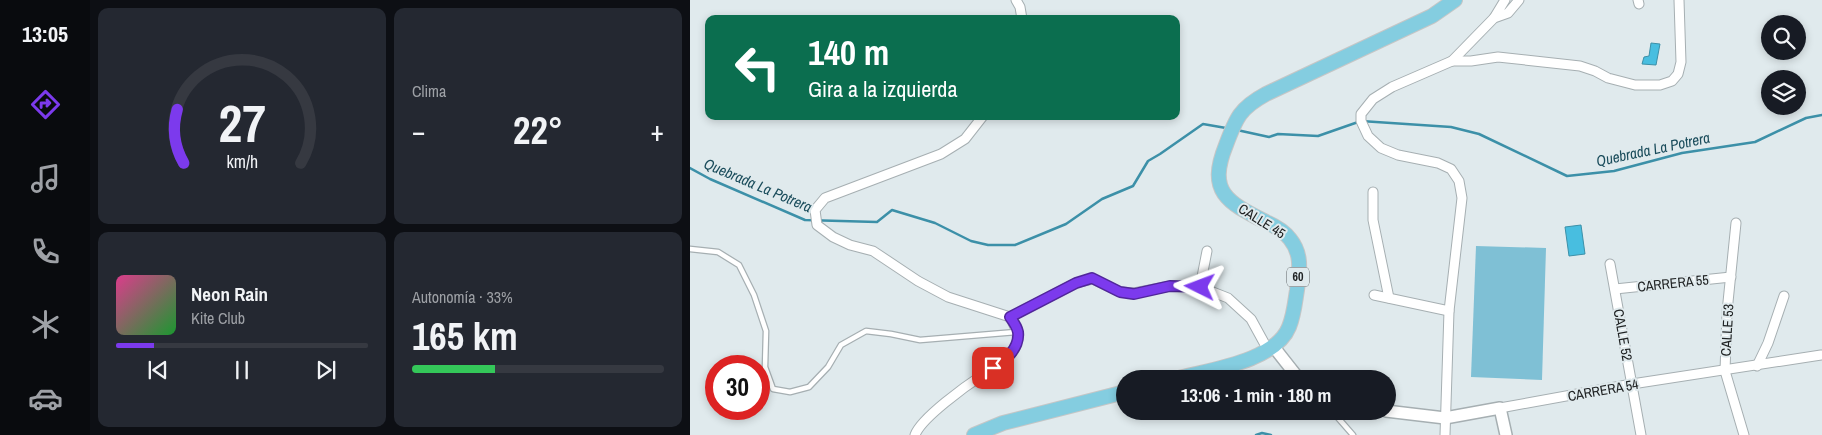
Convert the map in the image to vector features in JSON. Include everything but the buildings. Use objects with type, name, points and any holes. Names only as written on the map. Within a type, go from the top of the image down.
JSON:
[{"type":"main road","name":"CALLE 45","points":[[1210,370],[1234,364],[1270,348],[1281,339],[1289,329],[1293,316],[1300,270],[1299,258],[1294,244],[1285,233],[1229,201],[1222,191],[1218,180],[1218,168],[1240,113],[1250,103],[1266,94],[1432,16],[1455,0]]},
{"type":"main road","points":[[974,435],[1003,423],[1116,394]]},
{"type":"street","points":[[1016,0],[1021,15]]},
{"type":"street","points":[[1444,435],[1449,311],[1462,198],[1456,175],[1451,169],[1438,163],[1398,155],[1381,148],[1368,136],[1361,121],[1361,114],[1373,99],[1392,87],[1452,61],[1494,18],[1505,0]]},
{"type":"street","points":[[1494,18],[1508,12],[1519,0]]},
{"type":"street","points":[[1452,61],[1471,61],[1498,57],[1580,66],[1608,78],[1635,85],[1660,85],[1672,81],[1678,74],[1681,62],[1679,0]]},
{"type":"street","points":[[980,120],[965,139],[941,154],[824,198],[815,210],[817,225],[833,237],[850,245],[873,251],[918,281],[948,298],[1010,317],[1076,283],[1092,278],[1120,292],[1134,294],[1170,286],[1200,287],[1228,298],[1250,319],[1270,348],[1291,370]]},
{"type":"street","points":[[1373,192],[1373,220],[1389,298]]},
{"type":"street","name":"CALLE 53","points":[[1736,223],[1727,312],[1725,371],[1744,435]]},
{"type":"street","points":[[1200,287],[1207,252]]},
{"type":"street","name":"CALLE 52","points":[[1610,264],[1641,435]]},
{"type":"street","name":"CARRERA 55","points":[[1615,289],[1731,277]]},
{"type":"street","points":[[1374,295],[1449,311]]},
{"type":"street","points":[[1756,366],[1768,343],[1784,296]]},
{"type":"street","points":[[914,435],[927,418],[983,374],[1004,362],[1016,347],[1018,332],[1010,317]]},
{"type":"street","name":"CARRERA 54","points":[[1396,412],[1445,418],[1632,384],[1821,355]]},
{"type":"street","points":[[1500,408],[1506,435]]},
{"type":"lane","points":[[690,249],[718,252],[739,266],[754,295],[766,331],[764,367],[773,389],[790,392],[809,387],[828,367],[840,345],[866,331],[920,340],[1018,332]]},
{"type":"lane","points":[[1340,420],[1353,435]]},
{"type":"shaded area","points":[[1651,43],[1660,44],[1656,65],[1642,64],[1644,57],[1649,56]]},
{"type":"shaded area","points":[[1581,225],[1585,254],[1569,256],[1565,227]]},
{"type":"shaded area","points":[[1476,246],[1546,248],[1542,380],[1471,377]]},
{"type":"waterway","name":"Quebrada La Potrera","points":[[1237,130],[1269,137],[1278,134],[1318,136],[1361,121],[1451,127],[1479,134],[1567,176],[1614,171],[1682,153],[1755,142],[1806,118],[1822,115]]},
{"type":"waterway","name":"Quebrada La Potrera","points":[[690,168],[710,179],[805,220],[877,222],[892,210],[935,223],[971,241],[988,245],[1015,245],[1066,224],[1102,199],[1133,186],[1148,161],[1203,124],[1226,128]]},
{"type":"waterway","points":[[1256,435],[1262,433],[1271,435]]},
{"type":"route","points":[[993,368],[1004,362],[1016,347],[1018,332],[1010,317],[1076,283],[1092,278],[1120,292],[1134,294],[1170,286],[1200,287]]}]
